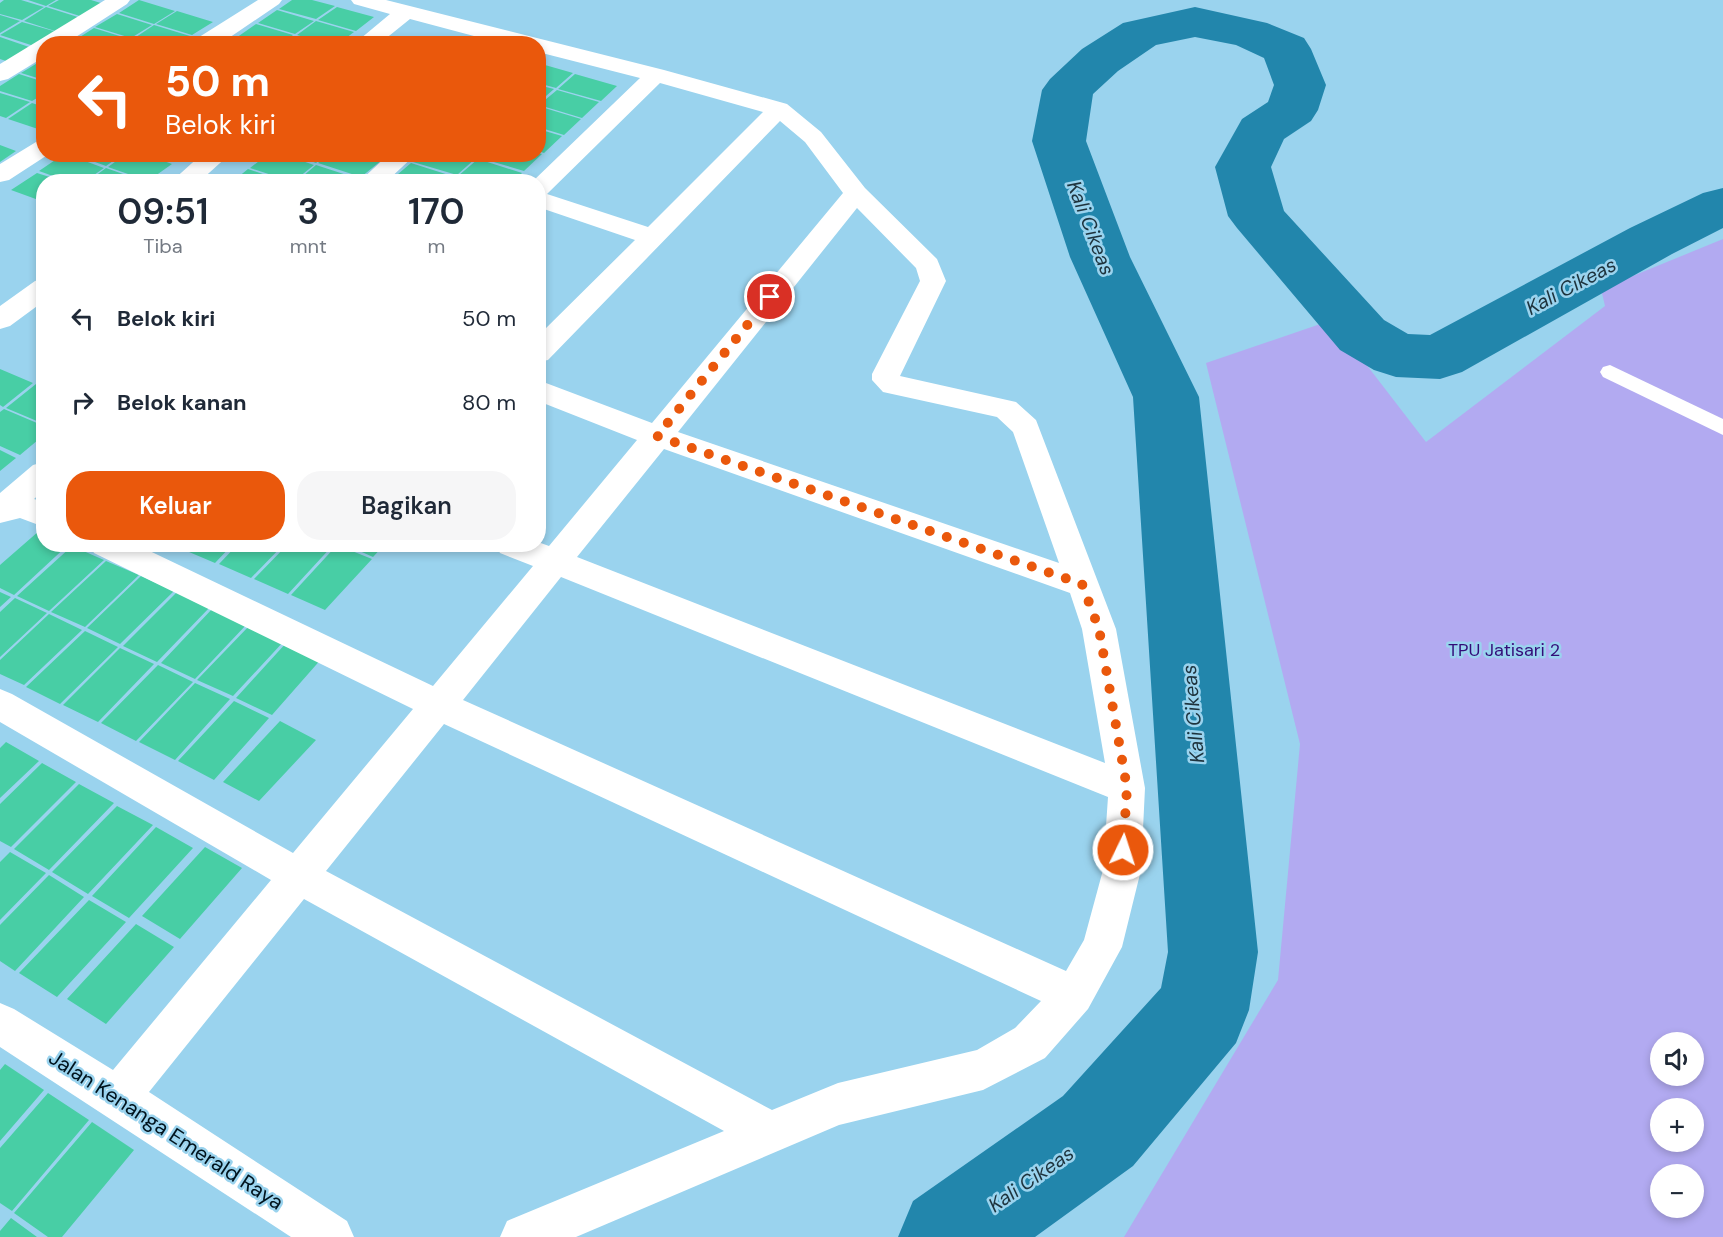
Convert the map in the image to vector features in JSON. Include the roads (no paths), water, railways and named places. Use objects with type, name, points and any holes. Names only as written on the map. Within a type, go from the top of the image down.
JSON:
[{"type":"street","points":[[62,36],[120,0]]},
{"type":"street","points":[[362,0],[500,36]]},
{"type":"street","points":[[235,1],[268,2]]},
{"type":"street","points":[[216,36],[268,2]]},
{"type":"street","points":[[375,36],[406,12]]},
{"type":"street","points":[[523,1237],[838,1104],[983,1069],[1030,1043],[1074,996],[1102,947],[1119,881],[1127,788],[1099,629],[1026,427],[1006,409],[893,385],[886,380],[886,374],[933,281],[928,265],[856,193],[813,137],[779,109],[546,47]]},
{"type":"street","points":[[0,74],[36,52]]},
{"type":"street","points":[[546,181],[656,75]]},
{"type":"street","points":[[546,345],[779,109]]},
{"type":"street","points":[[0,175],[36,152]]},
{"type":"street","points":[[193,174],[208,162]]},
{"type":"street","points":[[380,174],[395,162]]},
{"type":"street","points":[[118,1097],[856,193]]},
{"type":"street","points":[[546,202],[653,237]]},
{"type":"street","points":[[0,320],[36,293]]},
{"type":"street","points":[[546,393],[657,436],[1082,584]]},
{"type":"street","points":[[0,510],[36,480]]},
{"type":"street","points":[[0,510],[21,506],[36,512]]},
{"type":"street","points":[[122,552],[438,705],[1074,996]]},
{"type":"street","points":[[530,552],[1127,788]]},
{"type":"street","points":[[0,704],[298,876],[771,1133]]},
{"type":"street","name":"Jalan Kenanga Emerald Raya","points":[[0,1023],[118,1097],[331,1237]]},
{"type":"lane","points":[[1610,372],[1723,428]]},
{"type":"waterway","name":"Kali Cikeas","points":[[949,1237],[1098,1131],[1203,1010],[1213,952],[1166,397],[1100,257],[1059,141],[1068,90],[1100,60],[1140,33],[1195,22],[1250,33],[1286,49],[1300,85],[1292,110],[1261,130],[1243,167],[1257,216],[1362,335],[1396,355],[1440,357],[1651,241],[1723,205]]},
{"type":"park label","name":"TPU Jatisari 2","points":[[1504,650]]}]
